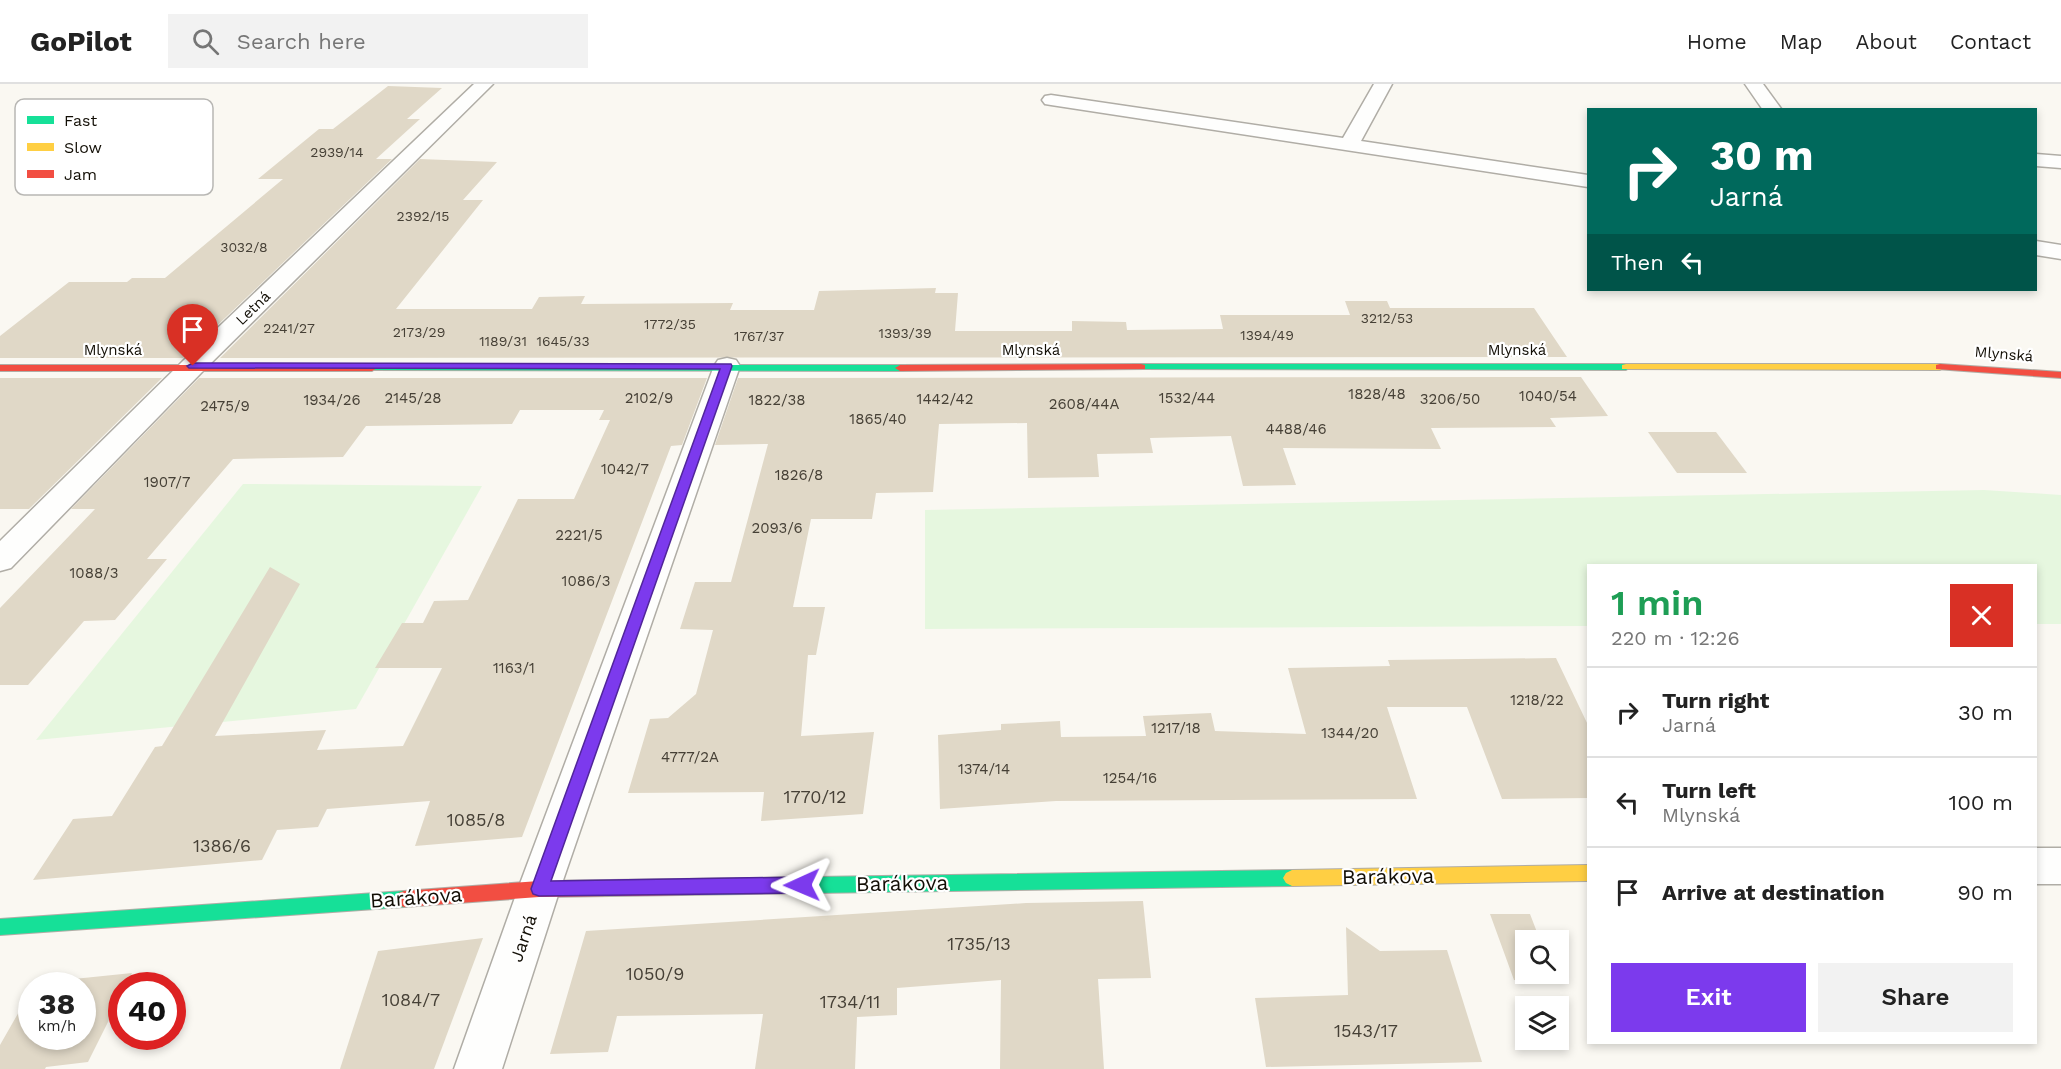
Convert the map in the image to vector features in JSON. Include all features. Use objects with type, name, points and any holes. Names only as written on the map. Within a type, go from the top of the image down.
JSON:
[{"type":"street","name":"Letná","points":[[0,560],[193,366],[484,84]]},
{"type":"street","points":[[1349,145],[1383,84]]},
{"type":"street","points":[[1754,84],[1772,108]]},
{"type":"street","points":[[1050,100],[1587,181]]},
{"type":"street","points":[[2037,160],[2061,162]]},
{"type":"street","points":[[2037,248],[2061,252]]},
{"type":"street","name":"Mlynská","points":[[0,368],[193,366],[1954,366],[2061,375]]},
{"type":"street","name":"Jarná","points":[[478,1069],[539,889],[727,366]]},
{"type":"street","points":[[2037,866],[2061,866]]},
{"type":"street","name":"Barákova","points":[[0,927],[539,889],[1587,873]]},
{"type":"green space","points":[[243,484],[482,486],[356,709],[36,740]]},
{"type":"green space","points":[[1984,490],[2061,495],[2061,624],[2037,624],[2037,564],[1587,564],[1587,626],[925,629],[925,510]]},
{"type":"building","points":[[388,86],[442,88],[407,119],[420,119],[376,159],[392,159],[183,358],[0,358],[0,336],[69,282],[127,282],[132,278],[165,278],[283,179],[258,179],[319,129],[333,129]]},
{"type":"building","points":[[420,159],[497,162],[463,200],[483,200],[396,309],[532,309],[539,297],[585,296],[581,304],[733,303],[730,310],[814,310],[819,291],[936,288],[935,293],[958,293],[955,331],[1072,331],[1072,321],[1126,322],[1127,330],[1223,329],[1220,315],[1350,315],[1345,301],[1387,301],[1390,308],[1534,308],[1567,357],[220,358]]},
{"type":"building","points":[[1581,377],[1608,416],[1550,418],[1556,427],[1431,428],[1441,449],[1283,448],[1296,485],[1243,486],[1231,436],[1150,438],[1153,453],[1097,454],[1099,477],[1028,478],[1027,423],[939,424],[933,492],[876,493],[872,519],[811,519],[793,607],[825,607],[816,655],[808,655],[801,736],[874,732],[863,814],[761,821],[764,792],[628,793],[650,719],[668,718],[696,694],[713,630],[680,629],[695,582],[731,582],[768,444],[715,445],[738,378]]},
{"type":"building","points":[[0,378],[162,378],[29,509],[0,509]]},
{"type":"building","points":[[199,378],[707,378],[682,445],[671,446],[522,837],[415,846],[430,801],[327,809],[318,827],[277,830],[262,860],[33,880],[73,819],[112,816],[155,747],[162,746],[270,567],[300,584],[215,736],[326,730],[317,750],[403,746],[442,668],[375,668],[402,623],[423,623],[434,601],[468,600],[518,499],[574,499],[610,420],[599,420],[604,410],[520,410],[512,424],[366,426],[343,457],[233,459],[147,559],[167,559],[115,620],[84,621],[28,685],[0,685],[0,608],[95,509],[71,509]]},
{"type":"building","points":[[1648,432],[1716,432],[1747,473],[1677,473]]},
{"type":"building","points":[[1556,658],[1587,723],[1587,798],[1502,799],[1467,707],[1387,707],[1417,799],[1056,801],[940,809],[938,735],[1001,730],[1001,724],[1060,721],[1061,737],[1146,736],[1143,716],[1211,713],[1215,731],[1306,734],[1288,668],[1390,666],[1388,660]]},
{"type":"building","points":[[1143,901],[1151,978],[1098,979],[1104,1069],[1000,1069],[1001,980],[897,988],[897,1015],[857,1017],[855,1069],[755,1069],[763,1014],[617,1016],[608,1052],[550,1054],[586,931],[1026,903]]},
{"type":"building","points":[[1490,914],[1530,914],[1536,930],[1515,930],[1514,980]]},
{"type":"building","points":[[1346,927],[1380,951],[1447,950],[1482,1062],[1266,1067],[1255,998],[1348,995]]},
{"type":"building","points":[[483,938],[434,1069],[340,1069],[378,951]]},
{"type":"building","points":[[108,975],[108,1022],[96,1046],[96,977]]},
{"type":"building","points":[[18,1014],[18,1050],[94,1050],[88,1062],[46,1067],[45,1069],[0,1069],[0,1045]]},
{"type":"traffic: fast","points":[[1141,367],[1626,367]]},
{"type":"traffic: fast","points":[[372,368],[900,368]]},
{"type":"traffic: fast","points":[[681,887],[1292,878]]},
{"type":"traffic: fast","points":[[0,927],[404,899]]},
{"type":"traffic: slow","points":[[1626,367],[1940,367]]},
{"type":"traffic: slow","points":[[1292,878],[1587,873]]},
{"type":"traffic: jam","points":[[900,368],[1141,367]]},
{"type":"traffic: jam","points":[[1940,367],[2061,375]]},
{"type":"traffic: jam","points":[[0,368],[372,368]]},
{"type":"traffic: jam","points":[[404,899],[539,889],[681,887]]},
{"type":"route","points":[[193,366],[727,366],[539,889],[802,885]]}]
